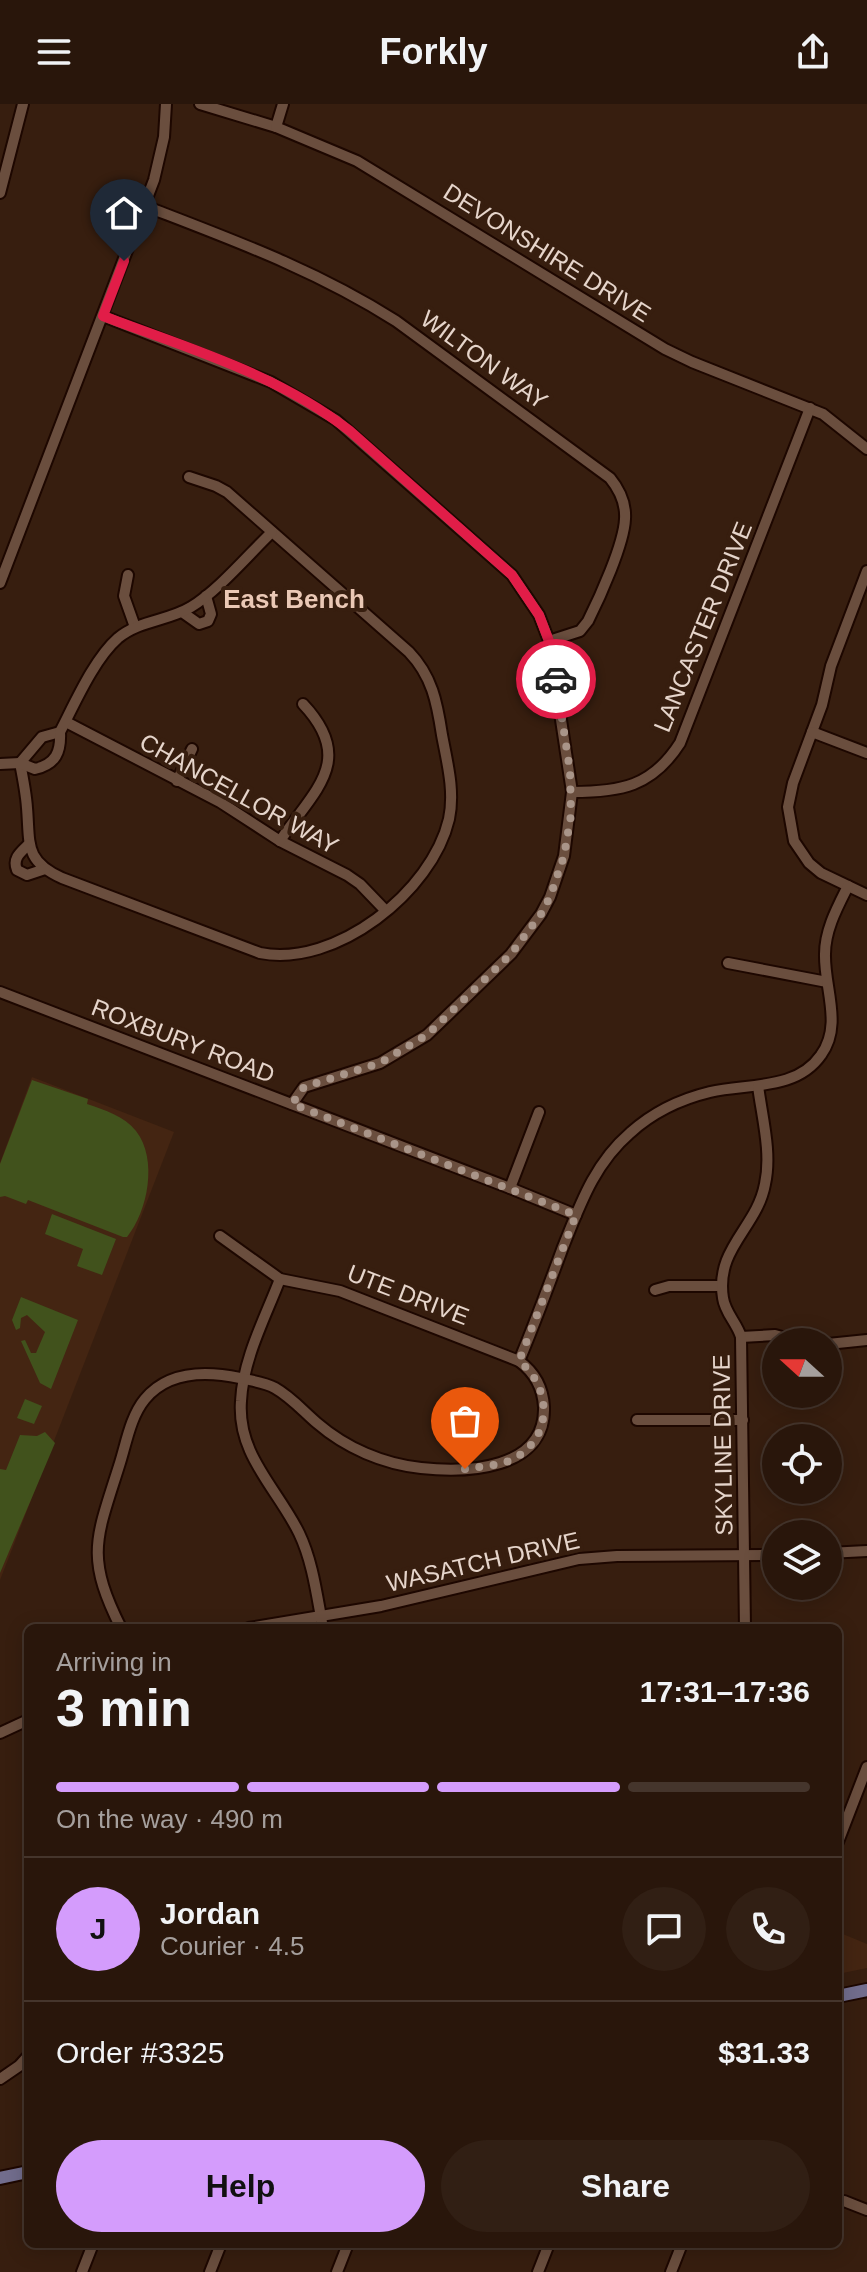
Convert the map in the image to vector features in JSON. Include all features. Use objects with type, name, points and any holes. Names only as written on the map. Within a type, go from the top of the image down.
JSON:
[{"type":"main road","points":[[842,1995],[867,1990]]},
{"type":"main road","points":[[0,2178],[24,2173]]},
{"type":"street","points":[[0,193],[22,104]]},
{"type":"street","points":[[0,583],[145,206],[162,152],[166,104]]},
{"type":"street","name":"DEVONSHIRE DRIVE","points":[[200,104],[276,127],[341,153],[391,180],[665,349],[810,408],[833,421],[867,449]]},
{"type":"street","points":[[276,127],[283,104]]},
{"type":"street","name":"WILTON WAY","points":[[145,206],[290,263],[367,302],[610,478],[619,491],[624,508],[620,539],[585,627],[549,641]]},
{"type":"street","points":[[103,316],[271,382],[336,420],[512,575],[539,615],[549,641],[572,792],[568,836],[558,877],[541,914],[511,954],[441,1023],[412,1045],[362,1070],[304,1087],[292,1104]]},
{"type":"street","name":"LANCASTER DRIVE","points":[[572,792],[604,792],[630,786],[658,771],[674,754],[810,408]]},
{"type":"street","points":[[63,727],[42,737],[20,763],[29,844],[34,857],[45,869],[62,878],[250,949],[270,955],[300,953],[340,941],[358,931],[408,891],[425,871],[440,845],[448,821],[450,781],[437,702],[426,673],[409,652],[222,489],[189,477]]},
{"type":"street","points":[[0,764],[20,763],[35,769],[49,764],[60,751],[63,727],[116,640],[135,627],[182,612],[206,596],[272,532]]},
{"type":"street","points":[[867,571],[831,666],[822,705],[789,795],[788,819],[799,851],[809,863],[867,895]]},
{"type":"street","points":[[128,575],[124,596],[135,627]]},
{"type":"street","points":[[182,612],[199,624],[208,621],[211,614],[206,596]]},
{"type":"street","points":[[280,841],[321,785],[329,762],[323,729],[303,704]]},
{"type":"street","name":"CHANCELLOR WAY","points":[[63,727],[220,802],[280,841],[354,879],[385,910]]},
{"type":"street","points":[[812,732],[867,753]]},
{"type":"street","points":[[177,781],[192,749]]},
{"type":"street","points":[[29,844],[17,856],[17,870],[27,875],[45,869]]},
{"type":"street","points":[[119,1624],[101,1584],[96,1549],[104,1513],[136,1414],[156,1388],[177,1377],[218,1373],[275,1388],[327,1431],[368,1454],[419,1468],[465,1469],[514,1459],[530,1446],[539,1433],[544,1413],[542,1393],[534,1375],[519,1361],[588,1185],[607,1157],[643,1123],[668,1107],[722,1089],[758,1086],[797,1076],[820,1057],[829,1041],[832,1023],[825,954],[827,935],[848,886]]},
{"type":"street","points":[[728,963],[827,982]]},
{"type":"street","points":[[0,1005],[2,993]]},
{"type":"street","name":"ROXBURY ROAD","points":[[2,993],[576,1215]]},
{"type":"street","points":[[655,1290],[669,1286],[722,1286],[728,1254],[754,1215],[765,1186],[767,1151],[758,1086]]},
{"type":"street","points":[[510,1188],[539,1112]]},
{"type":"street","points":[[220,1236],[280,1279],[244,1379],[240,1414],[244,1436],[256,1466],[301,1536],[322,1622]]},
{"type":"street","name":"UTE DRIVE","points":[[280,1279],[340,1291],[519,1361]]},
{"type":"street","name":"SKYLINE DRIVE","points":[[722,1286],[725,1307],[741,1337],[745,1624]]},
{"type":"street","points":[[741,1337],[762,1336]]},
{"type":"street","points":[[842,1343],[867,1340]]},
{"type":"street","points":[[637,1420],[743,1420]]},
{"type":"street","points":[[842,1552],[867,1551]]},
{"type":"street","name":"WASATCH DRIVE","points":[[298,1624],[322,1622],[545,1565],[588,1558],[762,1555]]},
{"type":"street","points":[[0,1733],[24,1722]]},
{"type":"street","points":[[842,1832],[867,1767]]},
{"type":"street","points":[[0,2079],[24,2060]]},
{"type":"street","points":[[844,2201],[867,2210]]},
{"type":"street","points":[[82,2272],[91,2248]]},
{"type":"street","points":[[210,2272],[219,2248]]},
{"type":"street","points":[[337,2272],[346,2248]]},
{"type":"street","points":[[538,2272],[547,2248]]},
{"type":"street","points":[[671,2272],[680,2248]]},
{"type":"shaded area","points":[[32,1077],[174,1132],[0,1580],[0,1163]]},
{"type":"shaded area","points":[[842,1934],[867,1944],[867,1968],[842,1973]]},
{"type":"green space","points":[[32,1080],[88,1099],[87,1104],[120,1117],[136,1131],[147,1156],[148,1185],[140,1213],[127,1237],[28,1200],[26,1204],[0,1197],[0,1164]]},
{"type":"green space","points":[[52,1214],[116,1239],[102,1275],[77,1266],[83,1249],[45,1234]]},
{"type":"green space","points":[[21,1297],[78,1320],[51,1389],[40,1383],[21,1341],[25,1340],[31,1353],[36,1353],[45,1332],[27,1315],[21,1318],[20,1328],[16,1330],[12,1320]]},
{"type":"green space","points":[[25,1399],[42,1406],[34,1424],[17,1418]]},
{"type":"green space","points":[[45,1432],[55,1443],[0,1573],[0,1469],[6,1470],[20,1435],[37,1436]]},
{"type":"way so far","points":[[465,1469],[514,1459],[530,1446],[539,1433],[544,1413],[542,1393],[534,1375],[519,1361],[576,1215],[292,1104],[304,1087],[380,1063],[427,1035],[511,954],[541,914],[558,877],[571,815],[570,771],[556,679]]},
{"type":"district","name":"East Bench","points":[[294,599]]},
{"type":"route","points":[[124,261],[103,316],[289,390],[350,431],[490,552],[522,587],[545,629],[556,679]]}]
